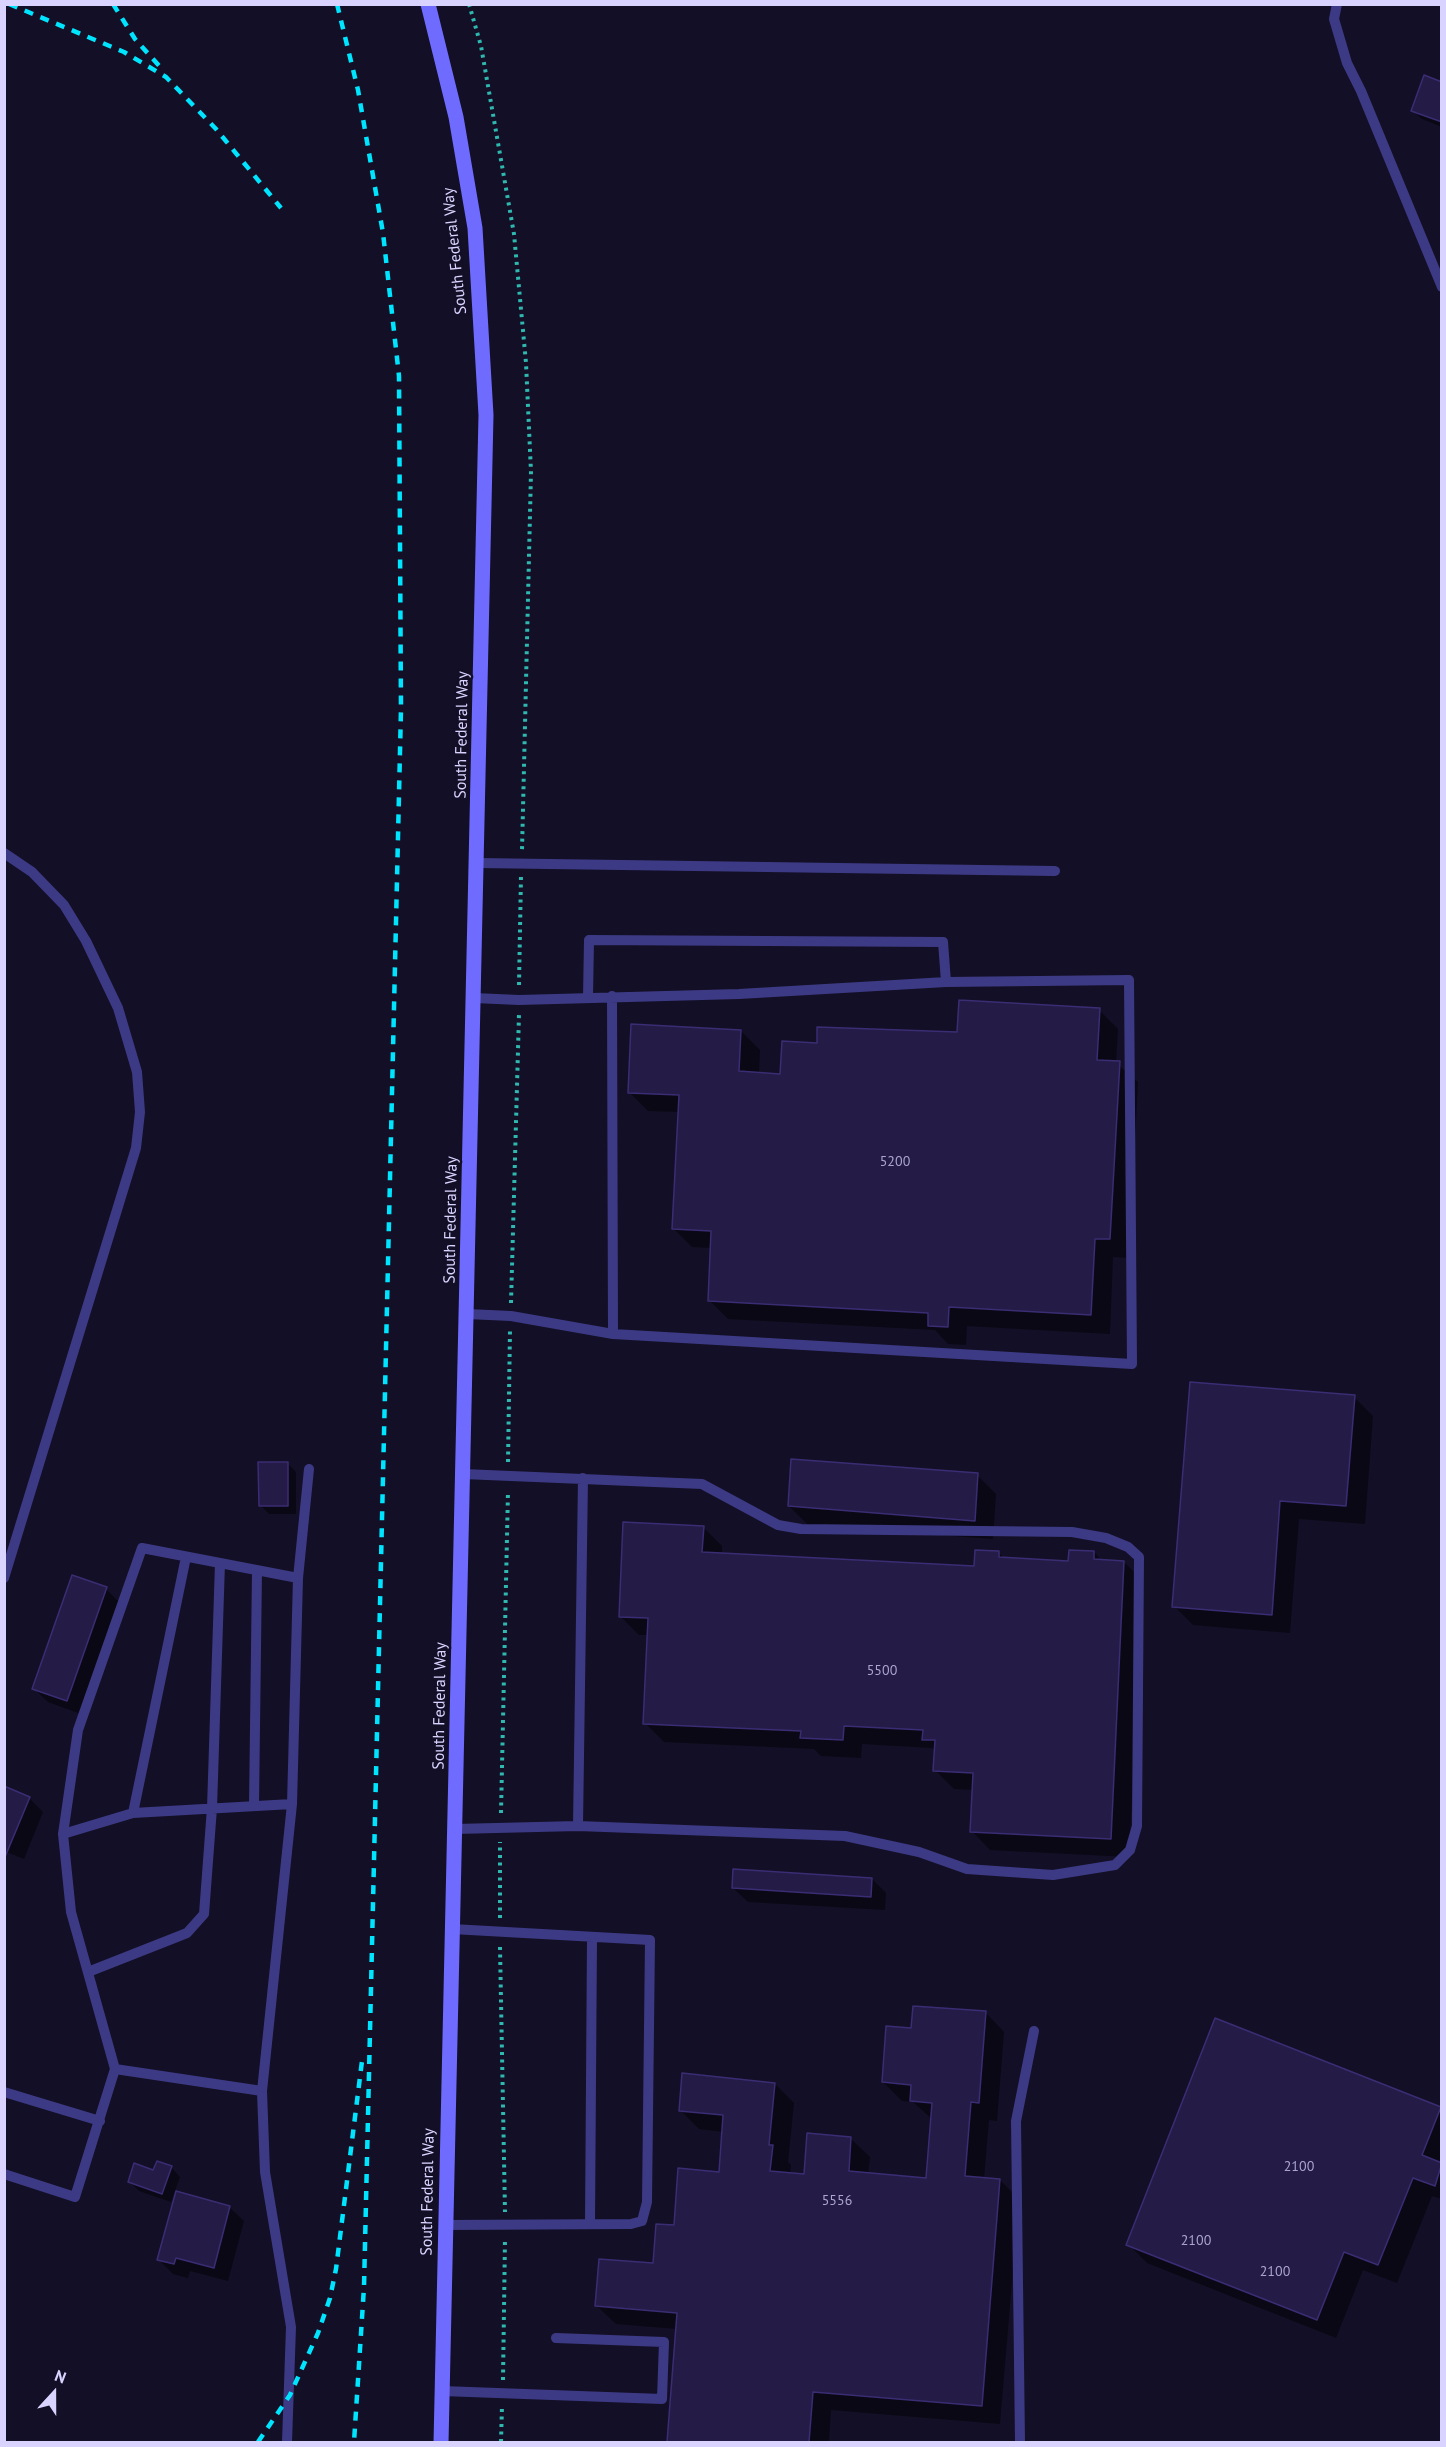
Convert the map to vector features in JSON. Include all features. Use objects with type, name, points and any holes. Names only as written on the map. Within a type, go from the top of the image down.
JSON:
[{"type":"main road","name":"South Federal Way","points":[[428,4],[456,117],[475,228],[485,404],[477,863],[441,2442]]},
{"type":"lane","points":[[1337,4],[1334,19],[1347,63],[1362,91],[1442,287]]},
{"type":"lane","points":[[4,853],[32,872],[64,905],[86,941],[118,1008],[137,1072],[140,1112],[136,1148],[4,1578]]},
{"type":"lane","points":[[477,863],[1056,871]]},
{"type":"lane","points":[[588,997],[590,940],[943,942],[946,981]]},
{"type":"lane","points":[[467,1314],[511,1316],[613,1334],[1132,1364],[1129,980],[946,981],[739,994],[519,1000],[474,998]]},
{"type":"lane","points":[[612,996],[613,1334]]},
{"type":"lane","points":[[287,2442],[291,2327],[266,2172],[262,2091],[292,1804],[298,1578],[309,1469]]},
{"type":"lane","points":[[455,1829],[578,1826],[845,1836],[919,1852],[967,1869],[1053,1875],[1114,1865],[1130,1850],[1137,1826],[1139,1557],[1128,1547],[1106,1538],[1072,1532],[801,1529],[778,1525],[702,1484],[463,1474]]},
{"type":"lane","points":[[578,1826],[583,1479]]},
{"type":"lane","points":[[4,2174],[75,2197],[115,2069],[71,1912],[63,1834],[78,1730],[142,1548],[298,1578]]},
{"type":"lane","points":[[134,1813],[186,1557]]},
{"type":"lane","points":[[88,1972],[187,1933],[204,1914],[212,1808],[220,1563]]},
{"type":"lane","points":[[254,1806],[258,1570]]},
{"type":"lane","points":[[63,1834],[134,1813],[292,1804]]},
{"type":"lane","points":[[446,2225],[631,2223],[642,2221],[647,2202],[650,1940],[452,1929]]},
{"type":"lane","points":[[590,2223],[592,1938]]},
{"type":"lane","points":[[1020,2442],[1016,2121],[1034,2031]]},
{"type":"lane","points":[[115,2069],[262,2091]]},
{"type":"lane","points":[[4,2092],[100,2121]]},
{"type":"lane","points":[[442,2391],[662,2399],[664,2342],[556,2338]]},
{"type":"path","points":[[469,4],[481,46],[514,234],[526,363],[531,472],[500,1829],[505,2223],[501,2442]]},
{"type":"building","points":[[1424,75],[1442,82],[1442,122],[1411,111]]},
{"type":"building","points":[[959,1000],[1100,1008],[1097,1060],[1120,1061],[1110,1239],[1095,1239],[1091,1315],[949,1307],[948,1327],[928,1326],[928,1313],[708,1301],[711,1231],[672,1229],[679,1095],[628,1093],[631,1024],[741,1030],[739,1071],[780,1074],[782,1041],[817,1043],[817,1027],[957,1032]]},
{"type":"building","points":[[1190,1382],[1355,1395],[1346,1506],[1280,1501],[1272,1615],[1172,1607]]},
{"type":"building","points":[[791,1459],[978,1473],[975,1521],[788,1506]]},
{"type":"building","points":[[258,1462],[288,1462],[288,1506],[259,1506]]},
{"type":"building","points":[[623,1522],[704,1526],[702,1552],[974,1566],[975,1550],[999,1551],[999,1557],[1068,1561],[1069,1550],[1094,1551],[1094,1559],[1124,1561],[1111,1839],[970,1832],[973,1773],[933,1771],[935,1740],[922,1740],[923,1730],[844,1726],[843,1740],[800,1738],[801,1731],[643,1724],[648,1618],[619,1617]]},
{"type":"building","points":[[72,1575],[107,1587],[67,1701],[32,1689]]},
{"type":"building","points":[[4,1786],[30,1797],[5,1857],[4,1857]]},
{"type":"building","points":[[733,1869],[872,1878],[871,1897],[732,1888]]},
{"type":"building","points":[[913,2006],[986,2011],[979,2103],[971,2102],[965,2176],[1000,2179],[982,2406],[813,2392],[809,2442],[667,2442],[677,2313],[595,2306],[599,2259],[653,2263],[656,2224],[674,2225],[678,2168],[719,2172],[723,2115],[679,2111],[682,2073],[775,2083],[769,2145],[773,2145],[770,2171],[804,2174],[807,2133],[851,2137],[849,2171],[926,2178],[932,2103],[910,2101],[911,2085],[882,2082],[886,2026],[911,2028]]},
{"type":"building","points":[[1215,2018],[1441,2107],[1422,2155],[1442,2163],[1435,2186],[1413,2178],[1378,2265],[1344,2252],[1317,2320],[1126,2245]]},
{"type":"building","points":[[157,2161],[172,2166],[162,2194],[128,2182],[134,2163],[153,2170]]},
{"type":"building","points":[[176,2191],[230,2206],[214,2268],[176,2258],[174,2264],[157,2260]]},
{"type":"railway","points":[[9,4],[124,52],[166,77],[216,129],[281,208]]},
{"type":"railway","points":[[113,4],[135,39],[162,69]]},
{"type":"railway","points":[[337,4],[358,90],[383,233],[399,376],[401,709],[364,2287],[354,2442]]},
{"type":"railway","points":[[258,2442],[290,2395],[318,2333],[330,2298],[336,2269],[362,2061]]}]
